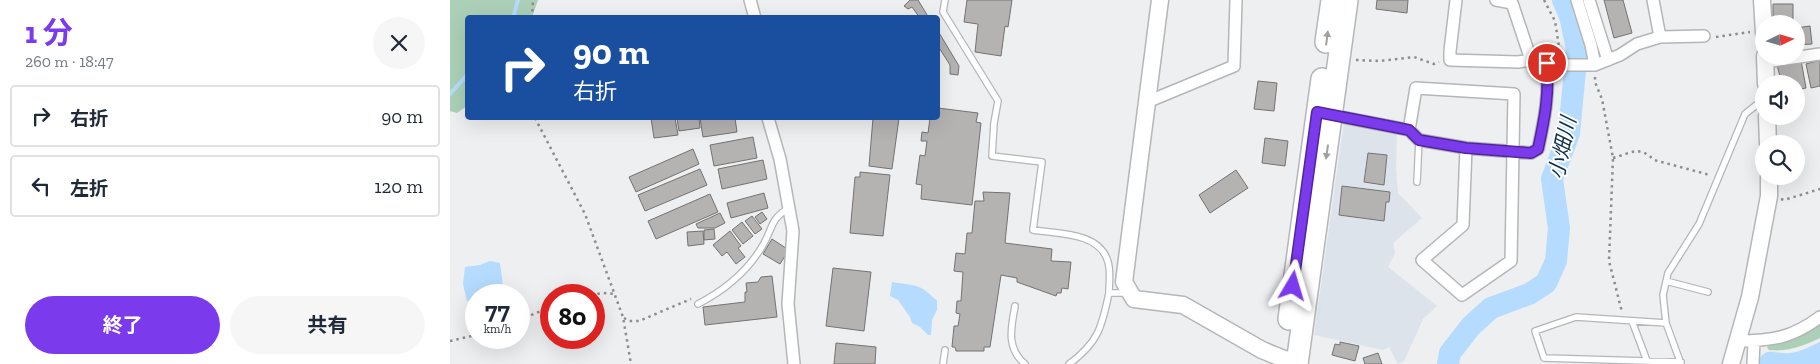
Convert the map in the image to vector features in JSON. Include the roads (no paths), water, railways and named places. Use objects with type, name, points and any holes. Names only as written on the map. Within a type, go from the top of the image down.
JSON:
[{"type":"highway","points":[[1290,362],[1325,114],[1332,0]]},
{"type":"highway","points":[[1325,114],[1338,60],[1347,0]]},
{"type":"street","points":[[750,0],[754,15]]},
{"type":"street","points":[[1160,0],[1124,282],[1134,299],[1183,305],[1262,350],[1290,362]]},
{"type":"street","points":[[1147,102],[1234,66],[1236,0]]},
{"type":"street","points":[[1456,0],[1450,60],[1518,62],[1531,60],[1560,65],[1592,65],[1620,55],[1637,44],[1660,37],[1704,36]]},
{"type":"street","points":[[1496,0],[1512,3],[1531,60]]},
{"type":"street","points":[[1577,0],[1591,45],[1592,65]]},
{"type":"street","points":[[1589,0],[1608,60]]},
{"type":"street","points":[[1654,0],[1660,37]]},
{"type":"street","points":[[1762,0],[1763,15]]},
{"type":"street","points":[[1805,55],[1820,54]]},
{"type":"street","points":[[1325,114],[1409,130],[1419,140],[1466,148],[1531,153],[1538,149],[1548,97],[1547,63]]},
{"type":"street","points":[[1409,130],[1416,88],[1514,94],[1511,261],[1462,295],[1422,260],[1464,225],[1466,148]]},
{"type":"street","points":[[769,120],[780,159],[793,231],[788,304],[794,364]]},
{"type":"street","points":[[1731,364],[1750,297],[1769,196],[1769,185]]},
{"type":"street","points":[[1737,341],[1785,337],[1803,330],[1820,317]]},
{"type":"street","points":[[1753,364],[1754,341]]},
{"type":"lane","points":[[945,0],[943,12],[998,101],[992,156],[1042,162],[1033,230],[1093,242],[1105,254],[1108,263],[1109,293],[1100,328],[1095,339],[1086,350],[1069,364]]},
{"type":"lane","points":[[1666,323],[1576,318],[1535,331],[1544,358],[1681,363],[1666,323],[1663,295],[1668,273],[1699,224],[1745,114],[1755,106]]},
{"type":"lane","points":[[1418,182],[1419,140]]},
{"type":"lane","points":[[698,304],[731,283],[748,267],[764,245],[778,214],[789,208]]},
{"type":"lane","points":[[1666,281],[1708,292]]},
{"type":"lane","points":[[1109,293],[1131,293]]},
{"type":"lane","points":[[1015,306],[1011,327],[1011,346],[1016,355],[1026,364]]},
{"type":"lane","points":[[1632,321],[1647,362]]},
{"type":"lane","points":[[943,364],[945,350]]},
{"type":"water","points":[[490,261],[500,263],[503,284],[465,284],[465,292],[463,284],[465,267],[480,265]]},
{"type":"water","points":[[892,282],[920,287],[937,300],[937,310],[932,320],[931,335],[928,335],[920,327],[912,323],[898,300],[890,296]]},
{"type":"water","points":[[1820,342],[1820,364],[1757,364],[1763,354],[1767,352],[1794,352]]},
{"type":"waterway","points":[[514,15],[518,0]]},
{"type":"waterway","name":"小畑川","points":[[1448,364],[1450,353],[1471,326],[1491,308],[1529,294],[1546,283],[1556,261],[1559,228],[1552,179],[1569,133],[1577,49],[1570,16],[1563,0]]},
{"type":"waterway","points":[[450,94],[465,77]]}]
